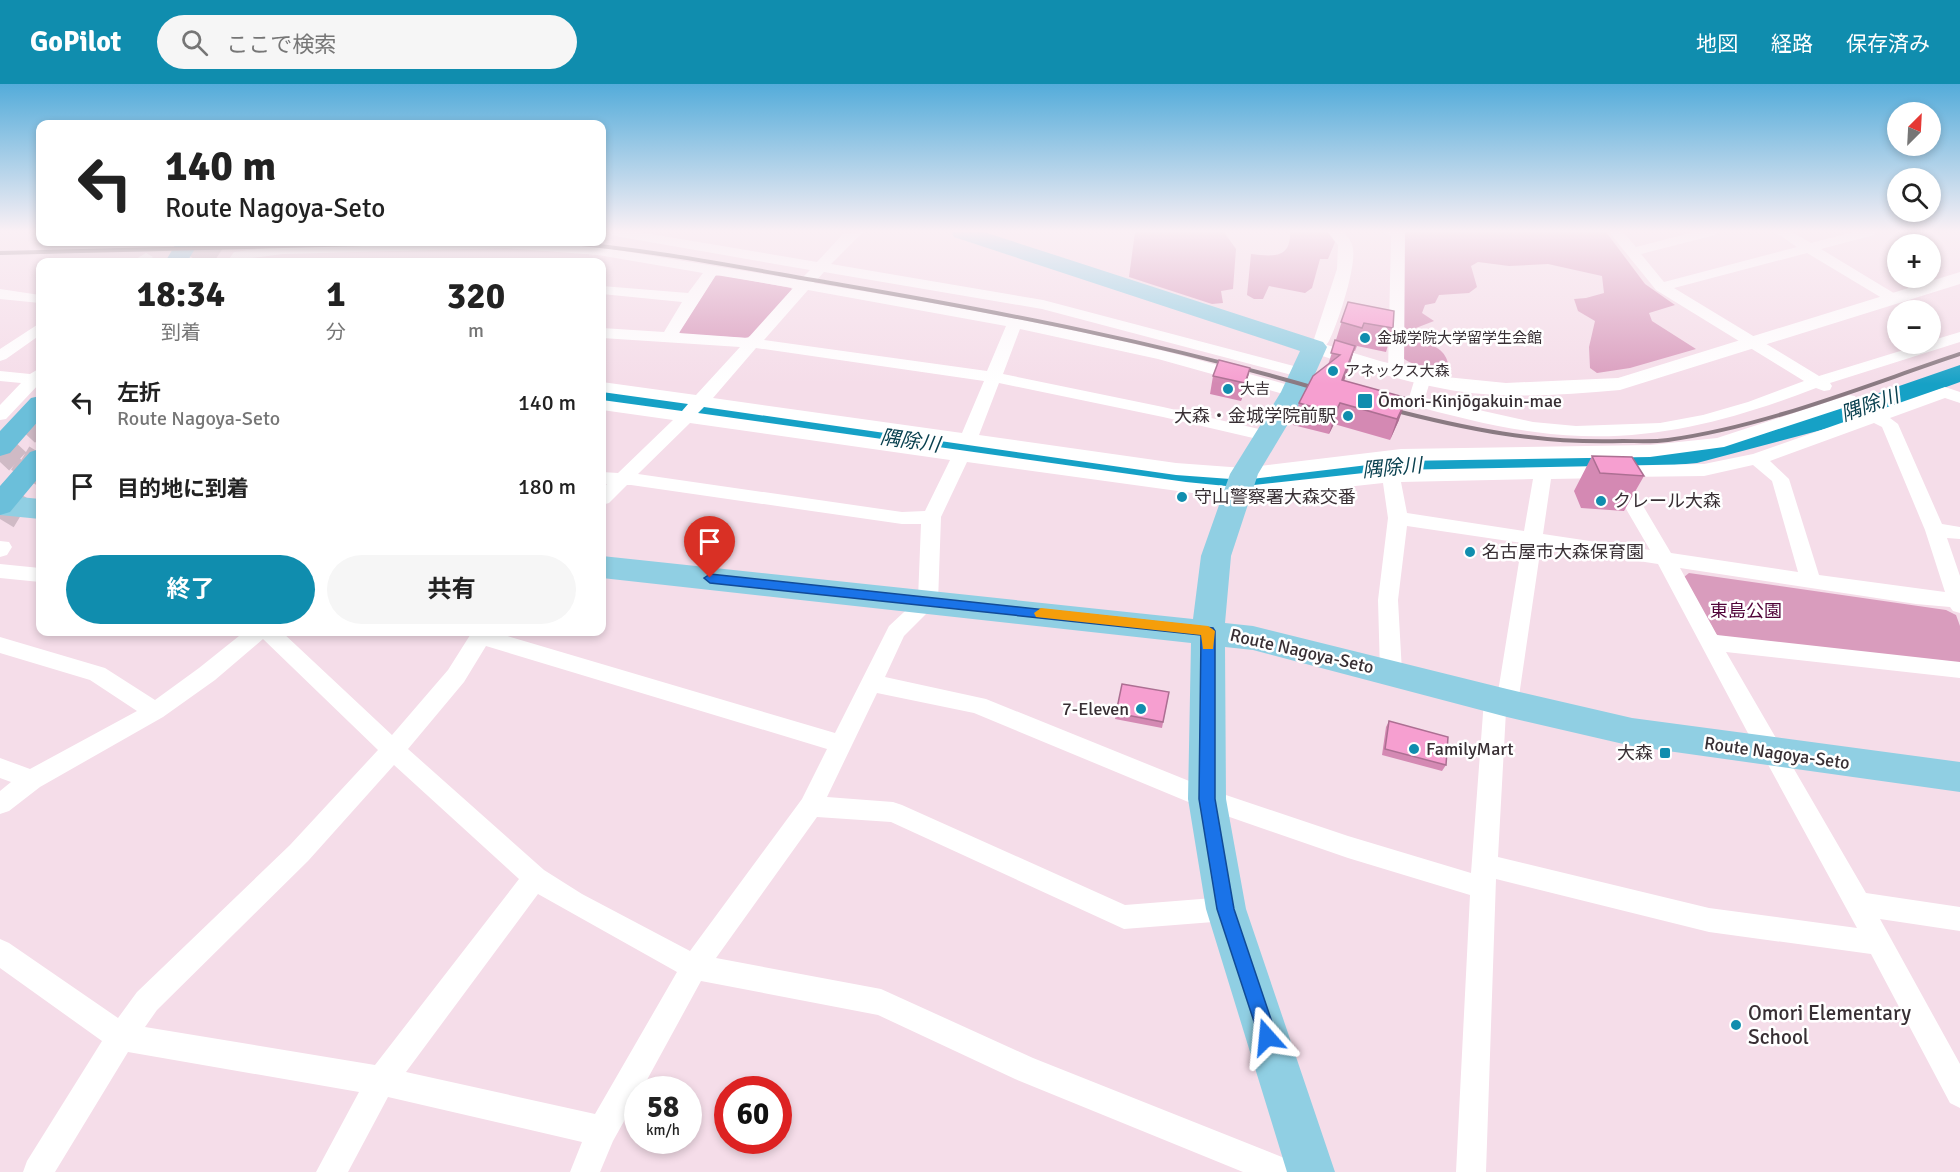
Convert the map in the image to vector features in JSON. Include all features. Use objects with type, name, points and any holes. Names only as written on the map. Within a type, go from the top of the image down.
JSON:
[{"type":"highway","points":[[0,447],[34,392]]},
{"type":"highway","points":[[0,505],[36,463]]},
{"type":"main road","points":[[1117,283],[1314,347],[1298,383],[1240,483],[1216,556],[1208,631],[1207,799],[1226,909],[1311,1172]]},
{"type":"main road","points":[[0,505],[36,509]]},
{"type":"main road","name":"Route Nagoya-Seto","points":[[606,567],[1208,631],[1262,640],[1632,732],[1960,777]]},
{"type":"street","points":[[669,337],[703,283]]},
{"type":"street","points":[[785,283],[1015,323],[1298,383]]},
{"type":"street","points":[[606,495],[686,417],[807,283]]},
{"type":"street","points":[[921,283],[1044,304],[1160,333],[1298,383]]},
{"type":"street","points":[[1314,347],[1321,341],[1340,283]]},
{"type":"street","points":[[1396,372],[1397,283]]},
{"type":"street","points":[[1398,518],[1959,603],[1935,530],[1889,424],[1753,344],[1658,283]]},
{"type":"street","points":[[1661,286],[1674,283]]},
{"type":"street","points":[[1867,283],[1892,298]]},
{"type":"street","points":[[1314,347],[1396,372],[1446,383],[1506,389],[1571,388],[1620,384],[1944,283]]},
{"type":"street","points":[[606,290],[692,298]]},
{"type":"street","points":[[0,294],[36,298]]},
{"type":"street","points":[[969,438],[1015,323]]},
{"type":"street","points":[[0,356],[36,331]]},
{"type":"street","points":[[606,333],[752,343],[992,377],[1266,436]]},
{"type":"street","points":[[0,334],[26,338]]},
{"type":"street","points":[[1423,378],[1416,400],[1533,427],[1576,431],[1660,428],[1705,420],[1754,406],[1817,382],[1960,337]]},
{"type":"street","points":[[0,376],[34,392]]},
{"type":"street","points":[[606,388],[1176,469],[1269,491],[1391,476],[1704,470],[1757,459],[1860,407]]},
{"type":"street","points":[[0,415],[34,392]]},
{"type":"street","points":[[606,406],[960,456],[1240,483],[1401,455],[1650,451],[1718,443],[1778,425],[1860,407],[1955,392]]},
{"type":"street","points":[[585,1172],[602,1131],[694,967],[811,806],[896,631],[928,602],[931,517],[960,456]]},
{"type":"street","points":[[1757,459],[1780,479],[1811,581]]},
{"type":"street","points":[[1471,1172],[1484,877],[1501,701],[1543,472]]},
{"type":"street","points":[[1614,473],[1665,559],[1758,731],[1773,752],[1858,904],[1960,1093]]},
{"type":"street","points":[[1391,476],[1398,518],[1388,600],[1391,672]]},
{"type":"street","points":[[606,478],[902,518],[931,517]]},
{"type":"street","points":[[1935,530],[1960,533]]},
{"type":"street","points":[[0,572],[36,575]]},
{"type":"street","points":[[0,804],[32,780],[155,711],[207,674],[253,636]]},
{"type":"street","points":[[273,636],[393,750],[535,878],[573,902],[694,967],[881,1002],[1025,1069],[1281,1172]]},
{"type":"street","points":[[38,1172],[121,1037],[147,1001],[299,853],[393,750],[456,676],[481,636]]},
{"type":"street","points":[[489,636],[842,744]]},
{"type":"street","points":[[1709,642],[1960,670]]},
{"type":"street","points":[[0,645],[96,674],[155,711]]},
{"type":"street","points":[[872,683],[978,705],[1207,799],[1348,847],[1484,877],[1709,920],[1879,943]]},
{"type":"street","points":[[0,768],[32,780]]},
{"type":"street","points":[[811,806],[893,812],[1124,917],[1226,909]]},
{"type":"street","points":[[331,1172],[381,1081],[535,878]]},
{"type":"street","points":[[1858,904],[1960,919]]},
{"type":"street","points":[[0,952],[121,1037],[381,1081],[602,1131]]},
{"type":"green space","points":[[711,283],[763,283],[791,288],[793,291],[751,336],[745,338],[681,334],[679,332]]},
{"type":"green space","points":[[1147,283],[1233,283],[1233,289],[1221,291],[1223,303],[1212,304]]},
{"type":"green space","points":[[1248,283],[1313,283],[1312,288],[1305,293],[1269,286],[1263,299],[1254,299],[1247,295]]},
{"type":"green space","points":[[1403,283],[1476,283],[1477,287],[1469,293],[1439,295],[1435,303],[1425,305],[1422,313],[1434,321],[1416,328],[1413,332],[1418,341],[1434,346],[1442,352],[1449,367],[1430,368],[1411,363],[1402,357]]},
{"type":"green space","points":[[1603,283],[1644,283],[1675,305],[1649,313],[1652,321],[1696,349],[1630,368],[1597,373],[1590,368],[1589,347],[1595,321],[1578,311],[1574,299],[1604,293]]},
{"type":"green space","name":"東島公園","points":[[1689,573],[1946,610],[1956,615],[1960,626],[1960,665],[1722,638],[1716,634],[1684,577]]},
{"type":"building","points":[[1348,302],[1394,311],[1393,328],[1364,323],[1362,328],[1341,322]]},
{"type":"building","points":[[1335,340],[1355,346],[1342,380],[1407,398],[1397,419],[1340,403],[1335,413],[1299,403],[1313,376],[1340,355],[1331,353]]},
{"type":"building","points":[[1219,360],[1250,368],[1245,383],[1213,376]]},
{"type":"building","points":[[1592,456],[1632,457],[1644,476],[1600,473]]},
{"type":"building","name":"7-Eleven","points":[[1122,684],[1169,692],[1163,722],[1116,713]]},
{"type":"building","name":"FamilyMart","points":[[1389,721],[1448,737],[1446,765],[1385,749]]},
{"type":"waterway","name":"隅除川","points":[[606,397],[1179,480],[1251,483],[1415,465],[1585,464],[1697,454],[1834,418],[1960,373]]},
{"type":"tunnel","points":[[0,462],[36,423]]},
{"type":"tunnel","points":[[31,468],[36,460]]},
{"type":"tunnel","points":[[0,519],[32,466]]},
{"type":"railway","points":[[829,283],[1025,318],[1145,344],[1325,391]]},
{"type":"railway","points":[[1385,408],[1502,434],[1561,440],[1662,441],[1705,434],[1779,415],[1960,354]]},
{"type":"slow traffic","points":[[1041,613],[1208,631],[1208,646]]},
{"type":"place","name":"金城学院大学留学生会館","points":[[1365,338]]},
{"type":"place","name":"アネックス大森","points":[[1333,371]]},
{"type":"place","name":"大吉","points":[[1228,389]]},
{"type":"place","name":"Ōmori-Kinjōgakuin-mae","points":[[1365,401]]},
{"type":"place","name":"大森・金城学院前駅","points":[[1348,416]]},
{"type":"place","name":"守山警察署大森交番","points":[[1182,497]]},
{"type":"place","name":"クレール大森","points":[[1601,501]]},
{"type":"place","name":"名古屋市大森保育園","points":[[1470,552]]},
{"type":"place","name":"7-Eleven","points":[[1141,709]]},
{"type":"place","name":"FamilyMart","points":[[1414,749]]},
{"type":"place","name":"大森","points":[[1665,753]]},
{"type":"place","name":"Omori Elementary School","points":[[1736,1025]]},
{"type":"route","points":[[710,578],[1208,631],[1207,799],[1226,909],[1267,1037]]}]
